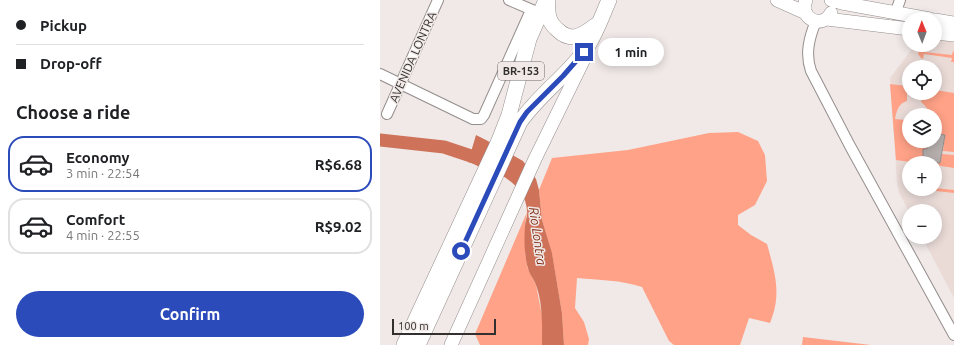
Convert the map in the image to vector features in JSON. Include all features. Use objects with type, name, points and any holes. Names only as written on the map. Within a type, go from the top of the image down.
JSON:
[{"type":"highway","name":"BR-153","points":[[404,345],[503,145],[527,112],[563,76],[580,56],[590,42],[609,0]]},
{"type":"highway","points":[[541,6],[547,12],[550,22],[555,29],[564,35],[574,37],[585,33],[599,23]]},
{"type":"highway","name":"BR-153","points":[[503,145],[509,115],[529,39],[541,6]]},
{"type":"highway","name":"BR-153","points":[[418,345],[486,182]]},
{"type":"main road","points":[[777,0],[816,18],[902,28]]},
{"type":"main road","points":[[806,0],[804,5],[816,18]]},
{"type":"main road","points":[[816,18],[830,16],[833,8],[831,0],[902,15]]},
{"type":"main road","points":[[942,21],[954,23]]},
{"type":"main road","points":[[942,34],[954,35]]},
{"type":"main road","points":[[451,345],[535,159],[582,65],[590,42]]},
{"type":"street","name":"AVENIDA LONTRA","points":[[387,114],[438,0]]},
{"type":"street","points":[[380,74],[473,118],[481,119],[541,6],[509,0]]},
{"type":"street","points":[[895,14],[900,0]]},
{"type":"street","points":[[816,18],[807,52],[807,62],[850,146],[954,335]]},
{"type":"shaded area","points":[[942,41],[954,42],[954,298],[926,244],[942,244],[942,204],[905,204],[899,192],[897,182],[890,78],[902,62],[902,100],[942,100],[942,60],[904,60],[910,52],[942,52]]},
{"type":"shaded area","points":[[953,51],[954,62],[951,62],[952,58],[924,54],[923,59],[918,54],[918,52],[924,52],[952,55]]},
{"type":"shaded area","points":[[890,84],[902,85],[902,100],[907,100],[897,110],[895,119],[902,120],[902,148],[927,148],[923,149],[923,156],[902,156],[902,161],[896,160]]},
{"type":"shaded area","points":[[942,91],[954,93],[954,152],[943,151],[945,135],[942,135],[942,108],[926,108],[921,102],[922,100],[942,100]]},
{"type":"shaded area","points":[[738,132],[758,141],[765,155],[767,181],[755,205],[738,215],[738,225],[751,235],[767,244],[773,264],[776,284],[776,302],[770,323],[749,318],[740,345],[674,345],[669,341],[642,287],[618,282],[577,278],[575,308],[584,322],[589,339],[588,345],[564,345],[562,313],[552,254],[542,220],[539,190],[552,158],[628,150],[709,133]]},
{"type":"shaded area","points":[[942,154],[954,155],[954,168],[942,166]]},
{"type":"shaded area","points":[[942,189],[954,190],[954,193],[942,192]]},
{"type":"shaded area","points":[[527,212],[525,224],[525,254],[528,269],[536,285],[542,315],[542,345],[480,345],[475,334]]},
{"type":"shaded area","points":[[803,337],[871,345],[802,345]]},
{"type":"water","points":[[476,135],[523,161],[536,179],[539,190],[542,220],[552,253],[562,313],[564,345],[542,345],[542,315],[540,300],[536,285],[529,270],[525,252],[524,242],[527,213],[525,201],[521,192],[506,178],[497,172],[468,162]]},
{"type":"building","points":[[942,135],[945,135],[941,156],[923,156],[923,149],[942,148]]},
{"type":"waterway","name":"Rio Lontra","points":[[380,140],[444,147],[474,157],[486,163]]},
{"type":"route","points":[[461,251],[520,122],[527,112],[563,76],[584,52]]}]
